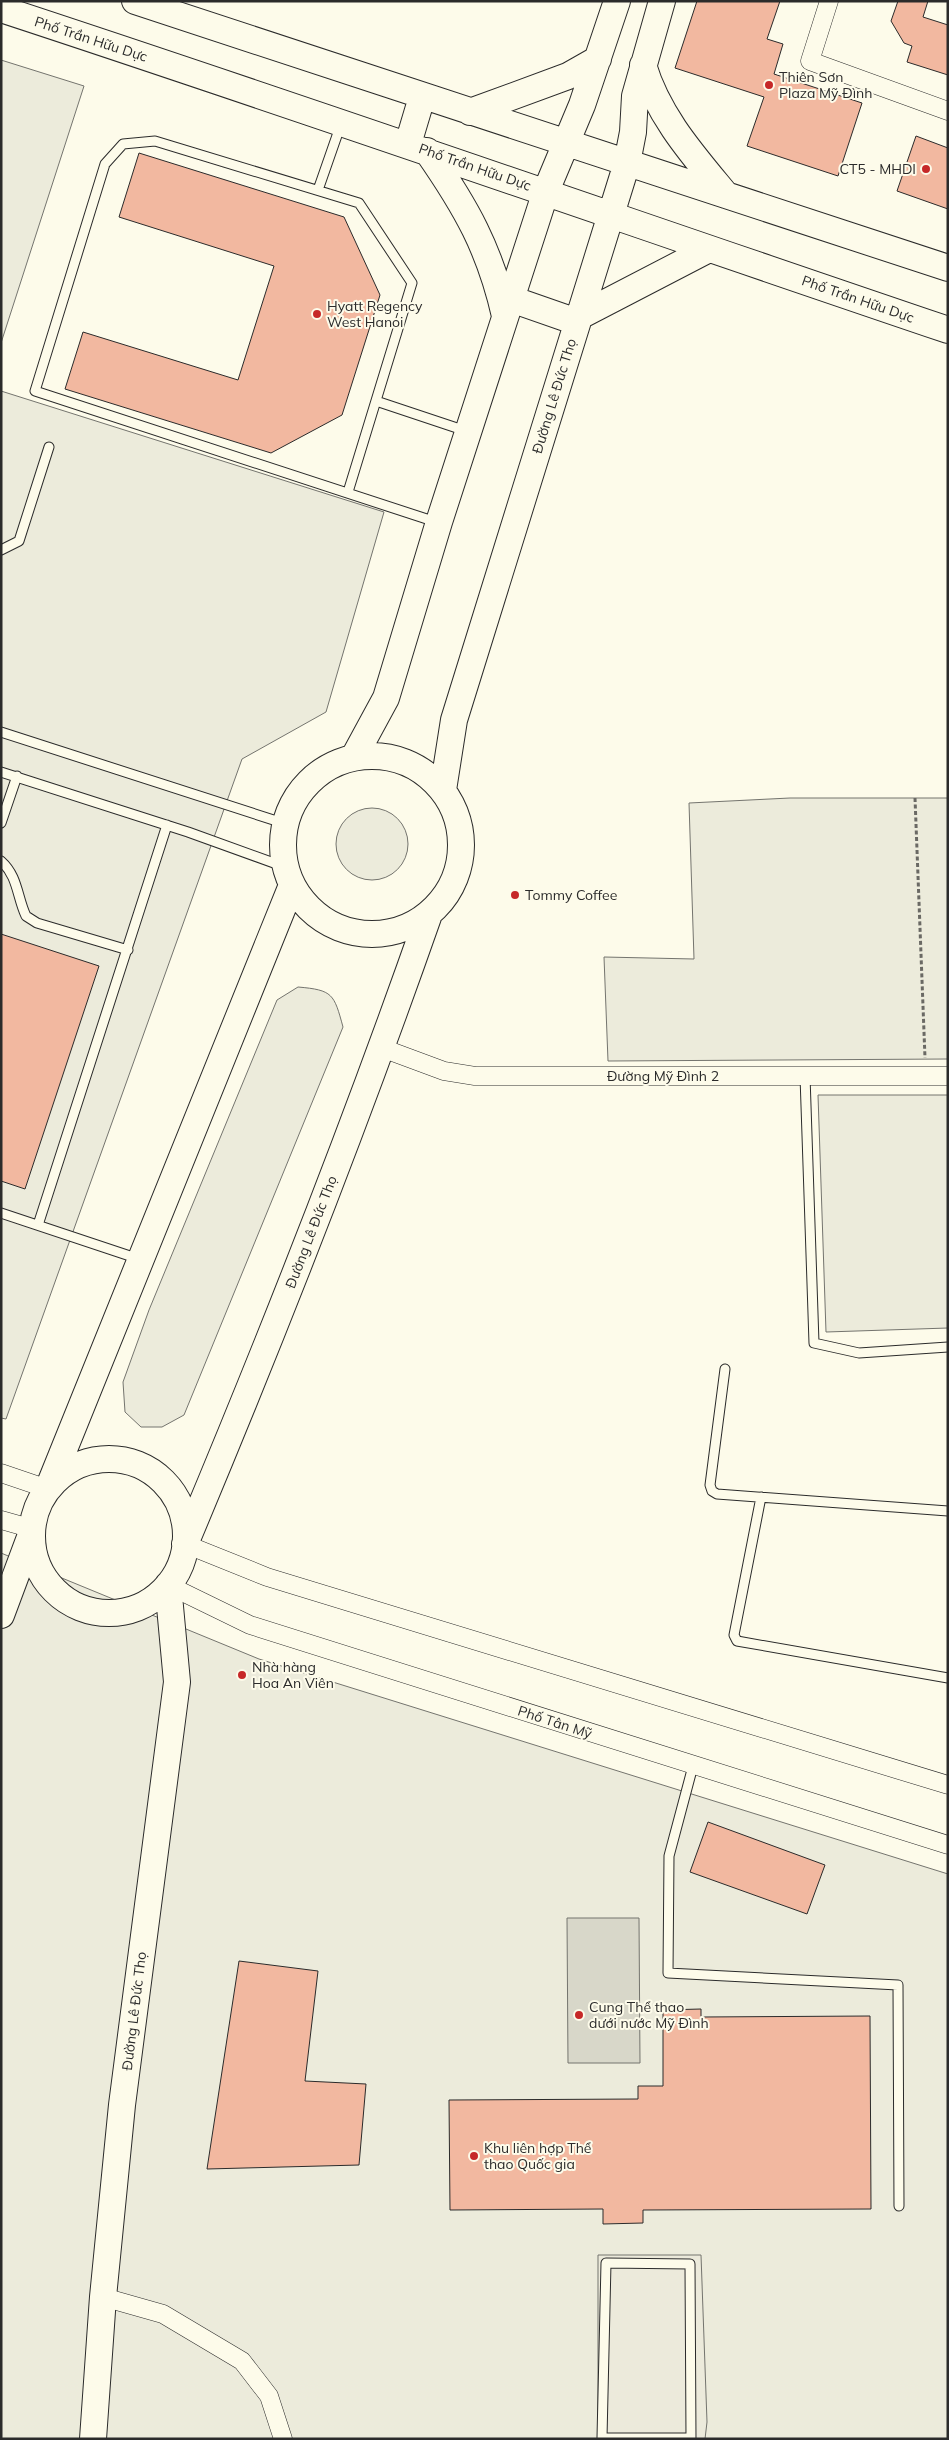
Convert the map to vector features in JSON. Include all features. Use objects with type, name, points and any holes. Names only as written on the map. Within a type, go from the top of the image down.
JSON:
[{"type":"main road","points":[[135,1],[422,97],[948,268]]},
{"type":"main road","points":[[354,758],[386,698],[439,522],[546,191],[564,143],[582,105],[617,1]]},
{"type":"main road","name":"Đường Lê Đức Thọ","points":[[444,790],[454,720],[627,163],[633,132],[635,96],[662,1]]},
{"type":"main road","name":"Phố Trần Hữu Dực","points":[[1,9],[342,121],[948,330]]},
{"type":"main road","points":[[610,26],[650,40]]},
{"type":"main road","points":[[470,112],[568,76],[598,58]]},
{"type":"main road","points":[[643,65],[656,99],[669,123],[726,195]]},
{"type":"main road","points":[[422,97],[417,148],[461,200],[492,264],[508,308]]},
{"type":"main road","points":[[508,308],[577,319],[709,249]]},
{"type":"main road","points":[[387,757],[418,768],[444,790],[456,813],[462,838],[460,863],[451,888],[428,916],[392,932],[369,934],[345,930],[324,920],[305,905],[288,876],[282,836],[291,806],[306,784],[328,767],[354,758],[387,757]]},
{"type":"main road","points":[[48,1490],[142,1260],[288,876]]},
{"type":"main road","name":"Đường Lê Đức Thọ","points":[[186,1544],[234,1429],[382,1048],[428,916]]},
{"type":"main road","points":[[1,1615],[33,1529],[40,1500],[56,1480],[77,1465],[101,1459],[126,1460],[150,1470],[169,1486],[182,1508],[187,1534],[183,1559],[168,1585],[153,1599],[130,1610],[104,1613],[79,1607],[58,1593],[41,1573],[33,1549],[33,1529]]},
{"type":"main road","name":"Đường Lê Đức Thọ","points":[[93,2439],[103,2297],[122,2105],[177,1682],[168,1585]]},
{"type":"street","points":[[829,1],[810,61],[948,111]]},
{"type":"street","name":"Đường Mỹ Đình 2","points":[[382,1048],[444,1071],[476,1076],[948,1076]]},
{"type":"street","points":[[1,1474],[48,1490]]},
{"type":"street","points":[[1,1520],[33,1529]]},
{"type":"street","points":[[186,1544],[267,1577],[948,1785]]},
{"type":"street","name":"Phố Tân Mỹ","points":[[168,1585],[250,1625],[948,1845]]},
{"type":"street","points":[[103,2297],[163,2314],[242,2360],[269,2396],[283,2439]]},
{"type":"lane","points":[[318,190],[342,121]]},
{"type":"lane","points":[[348,492],[412,284],[359,203],[155,141],[123,144],[106,164],[35,391],[439,522]]},
{"type":"lane","points":[[376,402],[468,432]]},
{"type":"lane","points":[[1,550],[19,541],[49,447]]},
{"type":"lane","points":[[1,732],[286,824]]},
{"type":"lane","points":[[1,772],[167,825],[288,876]]},
{"type":"lane","points":[[1,823],[17,776]]},
{"type":"lane","points":[[38,1225],[167,825]]},
{"type":"lane","points":[[1,861],[10,868],[26,916],[37,922],[128,950]]},
{"type":"lane","points":[[805,1076],[814,1343],[859,1353],[948,1347]]},
{"type":"lane","points":[[1,1213],[142,1260]]},
{"type":"lane","points":[[725,1370],[710,1485],[712,1491],[717,1494],[761,1498],[948,1511]]},
{"type":"lane","points":[[761,1498],[734,1634],[737,1641],[948,1678]]},
{"type":"lane","points":[[693,1766],[669,1856],[668,1973],[898,1985],[899,2206]]},
{"type":"lane","points":[[606,2263],[690,2264],[691,2438],[646,2439],[602,2438],[606,2263]]},
{"type":"path","points":[[915,798],[926,1076]]},
{"type":"shaded area","points":[[1,60],[84,86],[1,343]]},
{"type":"shaded area","points":[[1,391],[384,512],[326,712],[242,759],[6,1419],[1,1418]]},
{"type":"shaded area","points":[[790,798],[948,798],[948,1059],[608,1061],[604,957],[694,959],[689,803]]},
{"type":"shaded area","points":[[372,808],[386,811],[398,818],[405,830],[408,844],[405,858],[398,870],[386,877],[372,880],[358,877],[346,870],[339,858],[336,844],[339,830],[346,818],[358,811]]},
{"type":"shaded area","points":[[298,987],[319,990],[330,996],[337,1007],[343,1027],[184,1415],[162,1427],[141,1427],[125,1412],[123,1382],[149,1310],[277,1000]]},
{"type":"shaded area","points":[[818,1095],[948,1095],[948,1328],[826,1332]]},
{"type":"shaded area","name":"Cung Thể thao dưới nước Mỹ Đình","points":[[1,1553],[259,1659],[948,1874],[948,2439],[1,2439]]},
{"type":"shaded area","points":[[567,1918],[639,1918],[640,2063],[568,2063]]},
{"type":"shaded area","points":[[598,2255],[701,2255],[707,2422],[705,2439],[598,2439]]},
{"type":"building","name":"Thiên Sơn Plaza Mỹ Đình","points":[[697,1],[780,1],[767,39],[783,44],[774,74],[862,103],[838,176],[747,146],[764,97],[675,68]]},
{"type":"building","points":[[898,1],[928,1],[923,17],[948,25],[948,75],[907,62],[912,46],[904,43],[891,21]]},
{"type":"building","name":"CT5 - MHDI","points":[[916,136],[948,148],[948,209],[897,191]]},
{"type":"building","name":"Hyatt Regency West Hanoi","points":[[139,153],[344,217],[380,295],[342,415],[271,453],[65,389],[83,332],[238,380],[274,266],[119,217]]},
{"type":"building","points":[[1,934],[99,966],[25,1189],[1,1181]]},
{"type":"building","points":[[708,1822],[825,1865],[807,1914],[690,1872]]},
{"type":"building","points":[[239,1961],[318,1971],[305,2081],[366,2084],[359,2165],[207,2169]]},
{"type":"building","points":[[701,2009],[701,2017],[870,2016],[871,2209],[643,2210],[643,2223],[603,2224],[603,2209],[450,2210],[449,2100],[638,2099],[638,2086],[663,2086],[663,2010]]},
{"type":"place","name":"Thiên Sơn Plaza Mỹ Đình","points":[[769,85]]},
{"type":"place","name":"CT5 - MHDI","points":[[926,169]]},
{"type":"place","name":"Hyatt Regency West Hanoi","points":[[317,314]]},
{"type":"place","name":"Tommy Coffee","points":[[515,895]]},
{"type":"place","name":"Nhà hàng Hoa An Viên","points":[[242,1675]]},
{"type":"place","name":"Cung Thể thao dưới nước Mỹ Đình","points":[[579,2015]]},
{"type":"place","name":"Khu liên hợp Thể thao Quốc gia","points":[[474,2156]]}]
